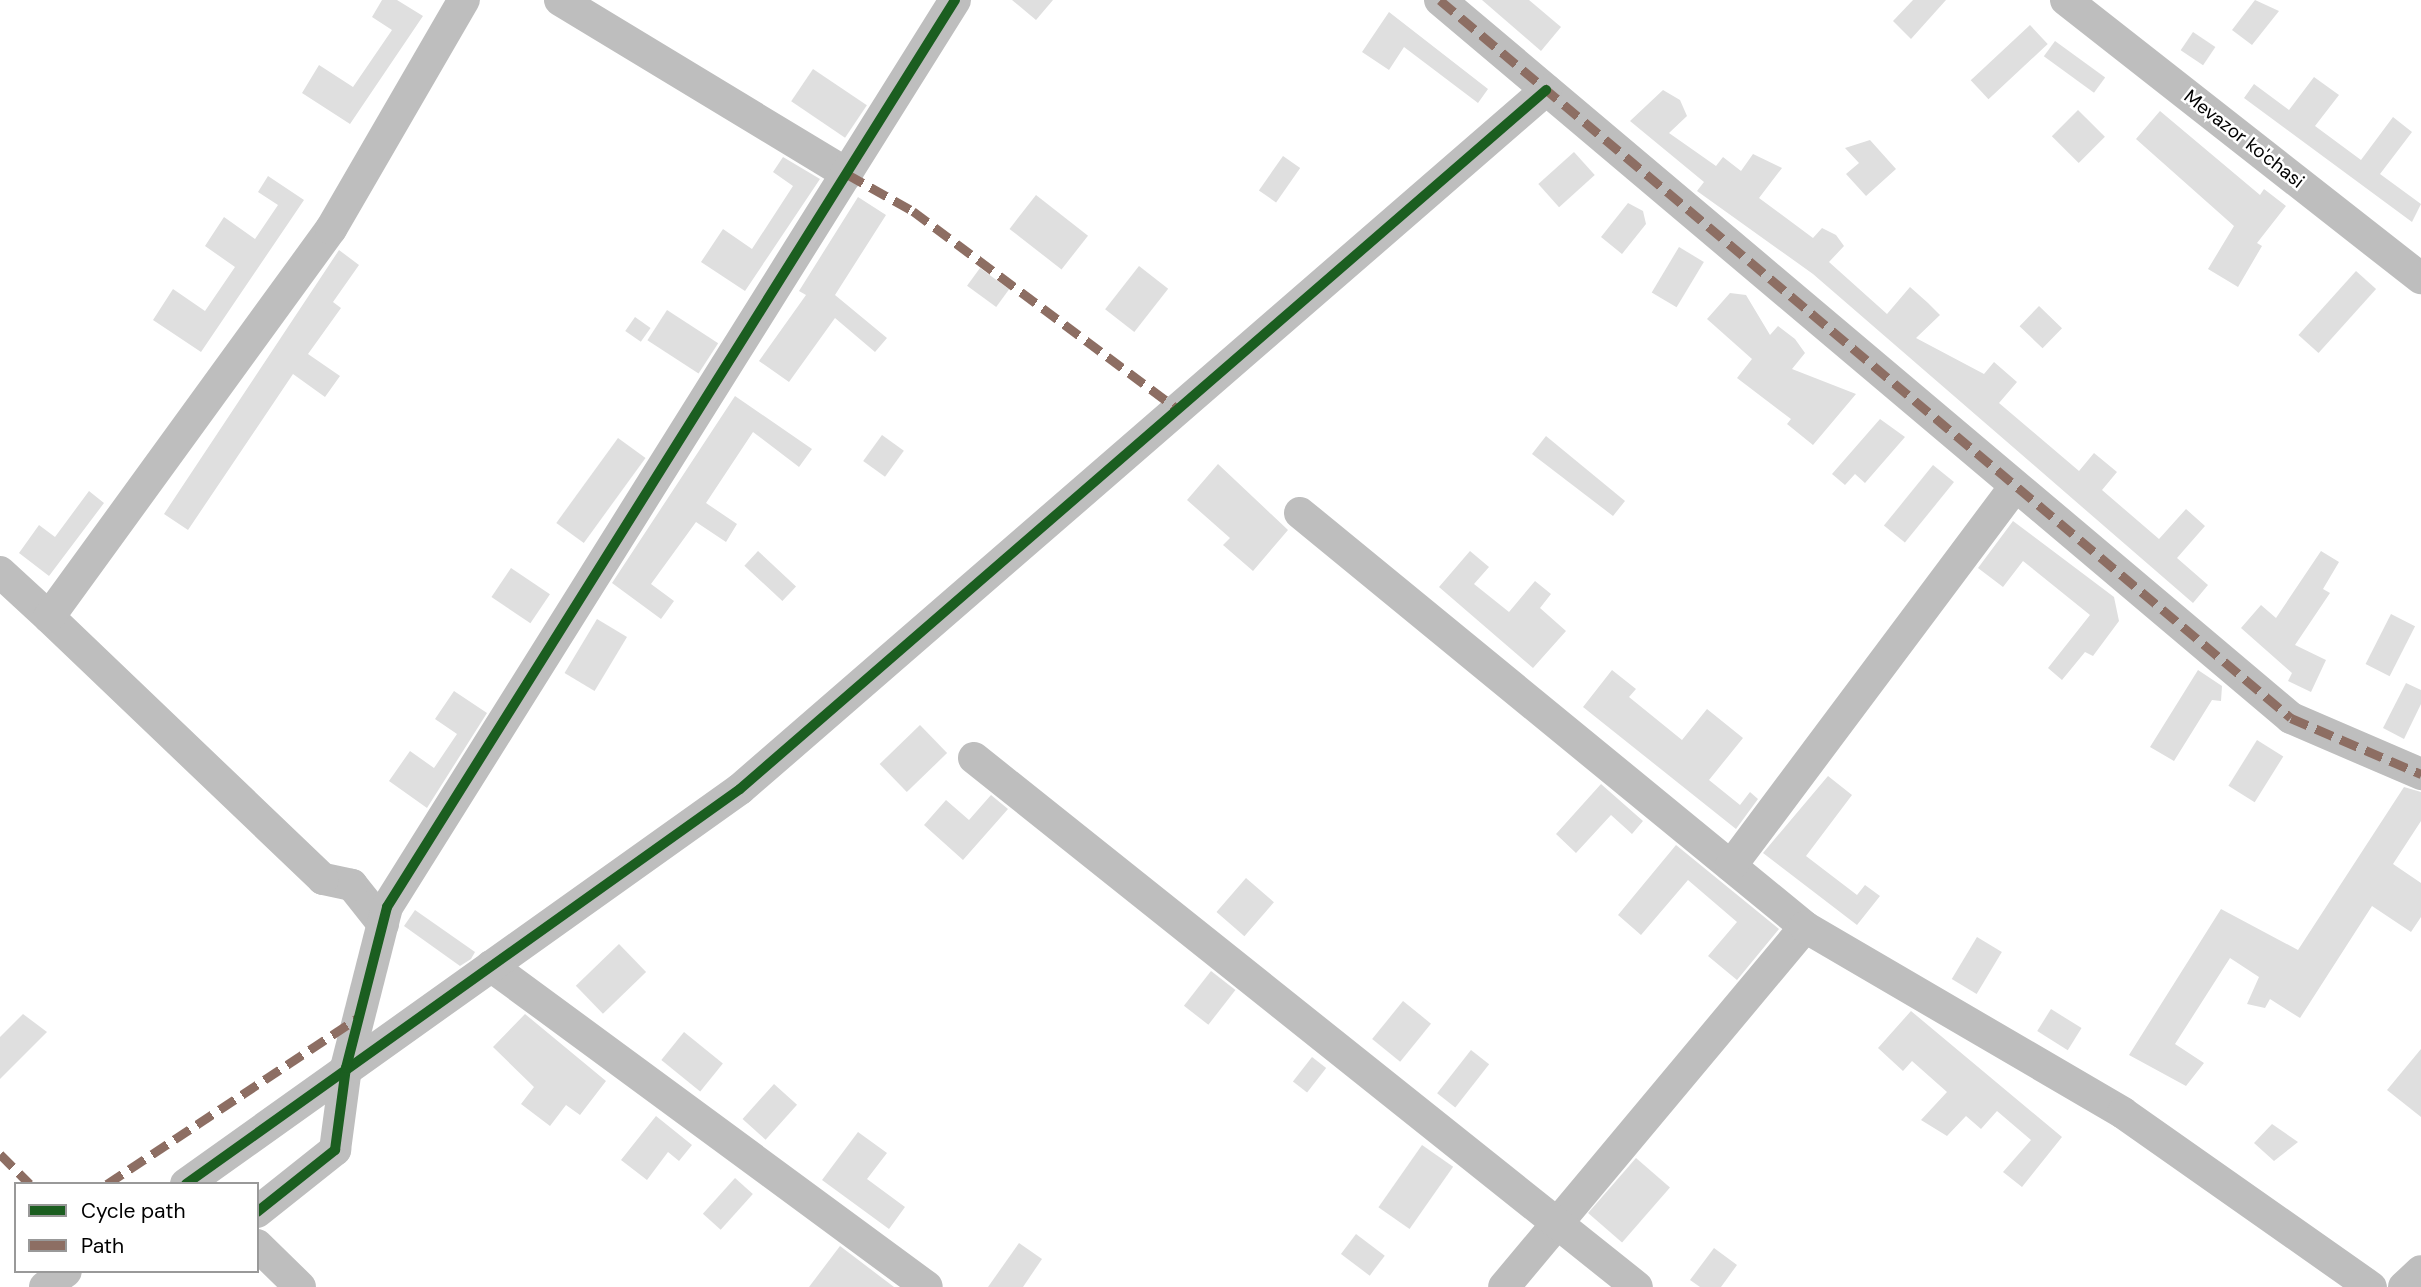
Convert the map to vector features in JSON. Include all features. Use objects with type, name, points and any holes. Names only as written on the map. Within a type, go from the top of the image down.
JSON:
[{"type":"street","points":[[49,617],[331,229],[464,0]]},
{"type":"street","points":[[559,0],[847,174]]},
{"type":"street","points":[[259,1210],[335,1150],[346,1068],[383,924],[394,895],[955,0]]},
{"type":"street","points":[[1440,0],[2014,488],[2291,718],[2421,774]]},
{"type":"street","name":"Mevazor ko'chasi","points":[[2066,0],[2421,278]]},
{"type":"street","points":[[189,1182],[740,789],[1546,90]]},
{"type":"street","points":[[1731,866],[2014,488]]},
{"type":"street","points":[[1300,513],[1805,927],[2123,1113],[2371,1287]]},
{"type":"street","points":[[0,572],[323,879],[352,885],[383,924]]},
{"type":"street","points":[[974,758],[1553,1224],[1637,1287]]},
{"type":"street","points":[[1504,1287],[1553,1224],[1805,927]]},
{"type":"street","points":[[491,966],[927,1287]]},
{"type":"street","points":[[259,1247],[300,1287]]},
{"type":"street","points":[[2404,1287],[2421,1271]]},
{"type":"street","points":[[45,1287],[63,1273]]},
{"type":"building","points":[[382,0],[397,0],[423,16],[350,124],[302,93],[319,65],[353,87],[392,30],[372,17]]},
{"type":"building","points":[[1012,0],[1053,0],[1036,20]]},
{"type":"building","points":[[1482,0],[1529,0],[1561,27],[1541,51]]},
{"type":"building","points":[[1913,0],[1946,0],[1911,39],[1893,21]]},
{"type":"building","points":[[2255,0],[2279,11],[2252,45],[2232,30]]},
{"type":"building","points":[[1389,12],[1488,89],[1478,103],[1404,47],[1389,70],[1362,52]]},
{"type":"building","points":[[2030,25],[2048,44],[1988,99],[1971,80]]},
{"type":"building","points":[[2193,32],[2215,47],[2203,65],[2181,50]]},
{"type":"building","points":[[2055,41],[2105,77],[2094,93],[2044,56]]},
{"type":"building","points":[[813,69],[867,105],[845,138],[791,101]]},
{"type":"building","points":[[2314,77],[2339,95],[2315,126],[2361,160],[2393,117],[2412,132],[2380,174],[2421,204],[2412,222],[2244,98],[2254,84],[2289,110]]},
{"type":"building","points":[[1663,90],[1680,100],[1687,116],[1669,133],[1716,166],[1723,157],[1741,171],[1753,154],[1782,168],[1759,198],[1813,238],[1822,228],[1836,235],[1844,246],[1829,262],[1887,314],[1910,287],[1940,315],[1916,338],[1984,374],[1994,362],[2017,382],[1999,403],[2079,471],[2094,453],[2117,472],[2102,490],[2159,539],[2186,509],[2205,526],[2177,558],[2208,585],[2193,603],[1813,274],[1697,191],[1704,182],[1630,121]]},
{"type":"building","points":[[2078,110],[2105,137],[2079,163],[2052,136]]},
{"type":"building","points":[[2160,111],[2260,195],[2264,189],[2286,206],[2257,243],[2262,246],[2238,287],[2208,269],[2234,226],[2136,139]]},
{"type":"building","points":[[1870,140],[1896,169],[1866,196],[1846,174],[1859,163],[1845,148]]},
{"type":"building","points":[[1574,152],[1595,175],[1559,207],[1538,184]]},
{"type":"building","points":[[1283,156],[1300,168],[1276,202],[1259,190]]},
{"type":"building","points":[[783,157],[820,179],[745,291],[701,262],[723,229],[752,249],[793,186],[773,172]]},
{"type":"building","points":[[268,176],[304,200],[201,352],[153,320],[173,289],[205,311],[235,267],[205,246],[224,217],[255,239],[278,205],[258,192]]},
{"type":"building","points":[[1036,195],[1088,236],[1062,270],[1010,229]]},
{"type":"building","points":[[858,197],[886,215],[835,295],[887,338],[875,352],[835,318],[789,382],[759,361],[806,295],[799,291]]},
{"type":"building","points":[[1628,203],[1643,211],[1646,224],[1622,254],[1601,237]]},
{"type":"building","points":[[1679,247],[1704,262],[1677,307],[1652,292]]},
{"type":"building","points":[[339,250],[359,265],[333,302],[341,308],[308,354],[340,376],[325,397],[293,374],[188,530],[164,514]]},
{"type":"building","points":[[1139,266],[1168,289],[1134,332],[1105,309]]},
{"type":"building","points":[[980,268],[1009,289],[996,307],[967,286]]},
{"type":"building","points":[[2356,271],[2376,289],[2319,353],[2298,335]]},
{"type":"building","points":[[1730,293],[1746,295],[1770,335],[1778,326],[1795,339],[1805,353],[1792,369],[1856,394],[1813,445],[1787,424],[1791,419],[1737,378],[1752,359],[1707,319]]},
{"type":"building","points":[[2039,306],[2062,328],[2043,348],[2020,326]]},
{"type":"building","points":[[667,310],[718,343],[699,373],[647,340]]},
{"type":"building","points":[[635,317],[651,328],[641,342],[625,331]]},
{"type":"building","points":[[735,396],[812,449],[799,467],[753,432],[706,503],[737,524],[726,542],[696,522],[651,584],[674,601],[661,619],[612,583]]},
{"type":"building","points":[[1880,419],[1905,437],[1865,483],[1855,474],[1845,485],[1832,474]]},
{"type":"building","points":[[882,435],[904,451],[885,477],[863,461]]},
{"type":"building","points":[[1546,436],[1625,501],[1613,516],[1532,454]]},
{"type":"building","points":[[618,438],[646,458],[584,543],[556,523]]},
{"type":"building","points":[[1218,464],[1288,530],[1253,571],[1223,545],[1230,538],[1187,500]]},
{"type":"building","points":[[1933,465],[1954,482],[1905,543],[1884,526]]},
{"type":"building","points":[[89,491],[104,503],[49,576],[19,553],[39,525],[55,537]]},
{"type":"building","points":[[2013,521],[2114,597],[2119,621],[2093,656],[2085,652],[2062,680],[2048,668],[2090,615],[2023,561],[2003,587],[1978,568]]},
{"type":"building","points":[[758,551],[796,586],[782,601],[744,566]]},
{"type":"building","points":[[1470,551],[1489,567],[1474,584],[1509,612],[1535,581],[1551,594],[1540,608],[1566,631],[1533,668],[1439,587]]},
{"type":"building","points":[[2321,551],[2339,562],[2323,589],[2330,593],[2295,645],[2326,660],[2311,692],[2288,681],[2292,673],[2241,628],[2261,605],[2276,618]]},
{"type":"building","points":[[511,568],[550,594],[530,623],[491,597]]},
{"type":"building","points":[[2391,614],[2415,626],[2390,676],[2366,664]]},
{"type":"building","points":[[597,619],[627,637],[595,691],[565,673]]},
{"type":"building","points":[[1612,670],[1636,689],[1629,697],[1682,740],[1707,709],[1743,738],[1709,780],[1740,805],[1750,792],[1758,799],[1736,829],[1583,707]]},
{"type":"building","points":[[2198,670],[2222,686],[2221,701],[2212,700],[2174,761],[2150,747]]},
{"type":"building","points":[[2406,683],[2421,690],[2421,704],[2404,739],[2383,728]]},
{"type":"building","points":[[454,691],[487,713],[427,808],[389,781],[410,751],[434,768],[457,734],[435,719]]},
{"type":"building","points":[[920,725],[947,753],[907,792],[880,764]]},
{"type":"building","points":[[2257,740],[2283,756],[2255,802],[2228,786]]},
{"type":"building","points":[[1828,776],[1852,795],[1806,856],[1857,895],[1865,885],[1880,896],[1857,925],[1763,853]]},
{"type":"building","points":[[1601,784],[1643,821],[1632,834],[1611,815],[1576,853],[1556,834]]},
{"type":"building","points":[[2404,787],[2421,792],[2421,821],[2393,864],[2421,883],[2421,917],[2411,932],[2372,906],[2300,1018],[2270,999],[2265,1008],[2247,1004],[2259,977],[2230,958],[2175,1044],[2204,1063],[2186,1086],[2129,1055],[2221,909],[2298,950]]},
{"type":"building","points":[[991,795],[1008,809],[963,860],[924,825],[946,800],[969,820]]},
{"type":"building","points":[[1676,845],[1779,929],[1737,980],[1708,956],[1737,922],[1688,880],[1641,935],[1618,915]]},
{"type":"building","points":[[1246,878],[1274,902],[1244,936],[1216,912]]},
{"type":"building","points":[[415,910],[475,952],[471,959],[460,966],[404,926]]},
{"type":"building","points":[[1977,937],[2002,952],[1977,994],[1952,979]]},
{"type":"building","points":[[619,944],[646,972],[603,1014],[576,986]]},
{"type":"building","points":[[1211,971],[1235,990],[1208,1025],[1184,1006]]},
{"type":"building","points":[[1403,1001],[1431,1024],[1400,1062],[1372,1039]]},
{"type":"building","points":[[2051,1009],[2082,1028],[2068,1050],[2037,1031]]},
{"type":"building","points":[[1911,1011],[2062,1137],[2022,1187],[2003,1172],[2031,1140],[1997,1111],[1981,1129],[1966,1116],[1947,1136],[1921,1120],[1947,1092],[1912,1061],[1903,1071],[1878,1048]]},
{"type":"building","points":[[23,1014],[47,1032],[0,1079],[0,1037]]},
{"type":"building","points":[[525,1014],[606,1081],[580,1115],[566,1105],[550,1126],[521,1104],[534,1087],[493,1047]]},
{"type":"building","points":[[684,1032],[723,1063],[700,1091],[661,1060]]},
{"type":"building","points":[[2421,1049],[2421,1117],[2387,1090]]},
{"type":"building","points":[[1471,1050],[1489,1064],[1455,1108],[1437,1093]]},
{"type":"building","points":[[1312,1057],[1326,1068],[1307,1093],[1293,1081]]},
{"type":"building","points":[[774,1084],[797,1105],[766,1140],[743,1119]]},
{"type":"building","points":[[656,1116],[692,1145],[679,1161],[668,1152],[647,1180],[621,1160]]},
{"type":"building","points":[[2272,1124],[2298,1142],[2274,1161],[2254,1143]]},
{"type":"building","points":[[858,1132],[887,1153],[867,1179],[905,1207],[889,1229],[822,1180]]},
{"type":"building","points":[[1422,1145],[1453,1167],[1410,1229],[1378,1207]]},
{"type":"building","points":[[1636,1158],[1670,1188],[1622,1243],[1588,1213]]},
{"type":"building","points":[[735,1178],[753,1194],[721,1230],[703,1214]]},
{"type":"building","points":[[1356,1234],[1385,1256],[1370,1276],[1341,1254]]},
{"type":"building","points":[[1019,1243],[1042,1259],[1023,1287],[988,1287]]},
{"type":"building","points":[[840,1246],[894,1287],[809,1287]]},
{"type":"building","points":[[1714,1248],[1737,1265],[1721,1287],[1700,1287],[1690,1280]]},
{"type":"marked path","points":[[1440,0],[2291,718],[2421,774]]},
{"type":"marked path","points":[[847,174],[913,211],[1178,409]]},
{"type":"marked path","points":[[110,1182],[358,1018]]},
{"type":"marked path","points":[[0,1154],[28,1182]]},
{"type":"cycle path","points":[[259,1210],[335,1150],[346,1068],[387,907],[955,0]]},
{"type":"cycle path","points":[[189,1182],[740,789],[1546,90]]}]
